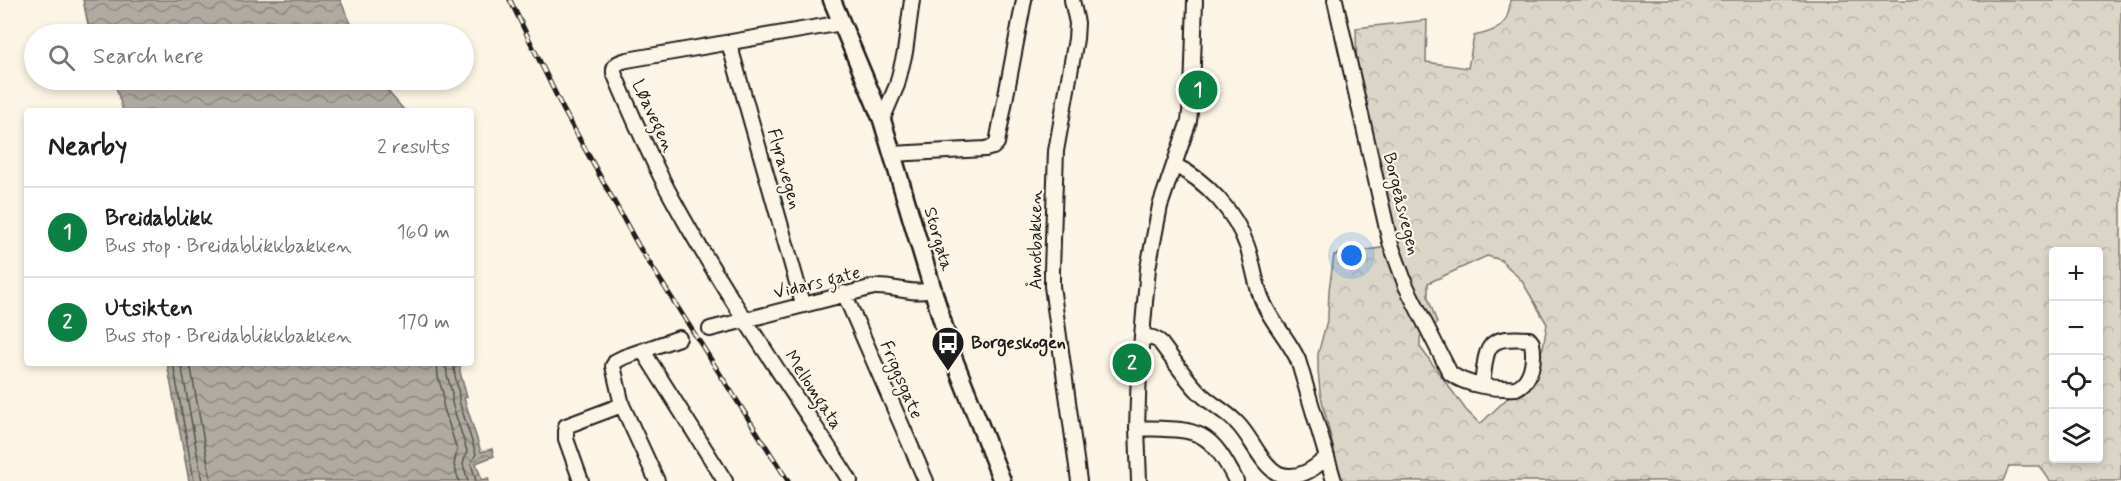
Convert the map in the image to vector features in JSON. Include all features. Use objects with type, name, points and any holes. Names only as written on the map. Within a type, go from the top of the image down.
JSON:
[{"type":"main road","name":"Storgata","points":[[837,10],[882,120],[953,357],[1002,481]]},
{"type":"street","points":[[882,120],[899,77],[912,0]]},
{"type":"street","points":[[892,153],[985,149],[997,143],[1024,0]]},
{"type":"street","name":"Åmotbakken","points":[[1072,0],[1076,11],[1077,31],[1056,151],[1052,270],[1055,308],[1079,481]]},
{"type":"street","points":[[1139,481],[1137,428],[1150,249],[1160,206],[1186,132],[1190,108],[1195,0]]},
{"type":"street","name":"Borgeåsvegen","points":[[1335,0],[1376,185],[1396,263],[1450,374],[1469,384],[1516,388],[1527,380],[1531,369],[1533,348],[1529,339],[1505,338],[1494,343],[1486,356],[1482,385]]},
{"type":"street","name":"Løavegen","points":[[744,320],[672,198],[614,69],[618,63],[627,60],[729,43],[837,10]]},
{"type":"street","name":"Flyravegen","points":[[729,43],[803,304]]},
{"type":"street","points":[[1174,165],[1192,176],[1237,222],[1248,248],[1257,287],[1264,305],[1298,360],[1334,481]]},
{"type":"street","name":"Vidars gate","points":[[710,328],[874,287],[890,286],[910,292],[933,290]]},
{"type":"street","name":"Friggsgate","points":[[844,293],[926,481]]},
{"type":"street","name":"Mellomgata","points":[[744,320],[850,481]]},
{"type":"street","points":[[1142,336],[1159,341],[1197,390],[1239,425],[1272,470],[1279,474],[1304,475],[1327,457]]},
{"type":"street","points":[[657,481],[622,405],[613,366],[616,361],[679,338]]},
{"type":"street","points":[[643,351],[726,481]]},
{"type":"street","points":[[581,481],[566,439],[566,426],[622,405]]},
{"type":"street","points":[[1137,428],[1180,429],[1207,438],[1226,461],[1236,481]]},
{"type":"green space","points":[[1510,0],[2121,0],[2121,481],[2050,481],[2040,466],[2009,466],[2003,481],[1334,481],[1329,466],[1335,455],[1320,392],[1318,354],[1328,317],[1334,255],[1387,247],[1357,76],[1356,28],[1427,20],[1426,62],[1468,68],[1474,36],[1490,32],[1501,26],[1507,16]],"holes":[[[1487,256],[1501,260],[1522,281],[1547,324],[1543,348],[1516,390],[1480,424],[1466,410],[1420,347],[1420,337],[1437,323],[1428,297],[1428,283]]]},
{"type":"water","points":[[83,0],[340,0],[351,24],[88,24]]},
{"type":"water","points":[[117,90],[387,90],[402,108],[122,108]]},
{"type":"water","points":[[168,366],[460,366],[467,397],[464,398],[481,452],[492,449],[494,456],[476,463],[482,480],[488,478],[489,481],[189,481]]},
{"type":"railway","points":[[510,0],[563,109],[638,245],[788,481]]},
{"type":"place","name":"Breidablikk","points":[[1198,90]]},
{"type":"place","name":"Utsikten","points":[[1132,363]]},
{"type":"place","name":"Borgeskogen","points":[[948,372]]}]
